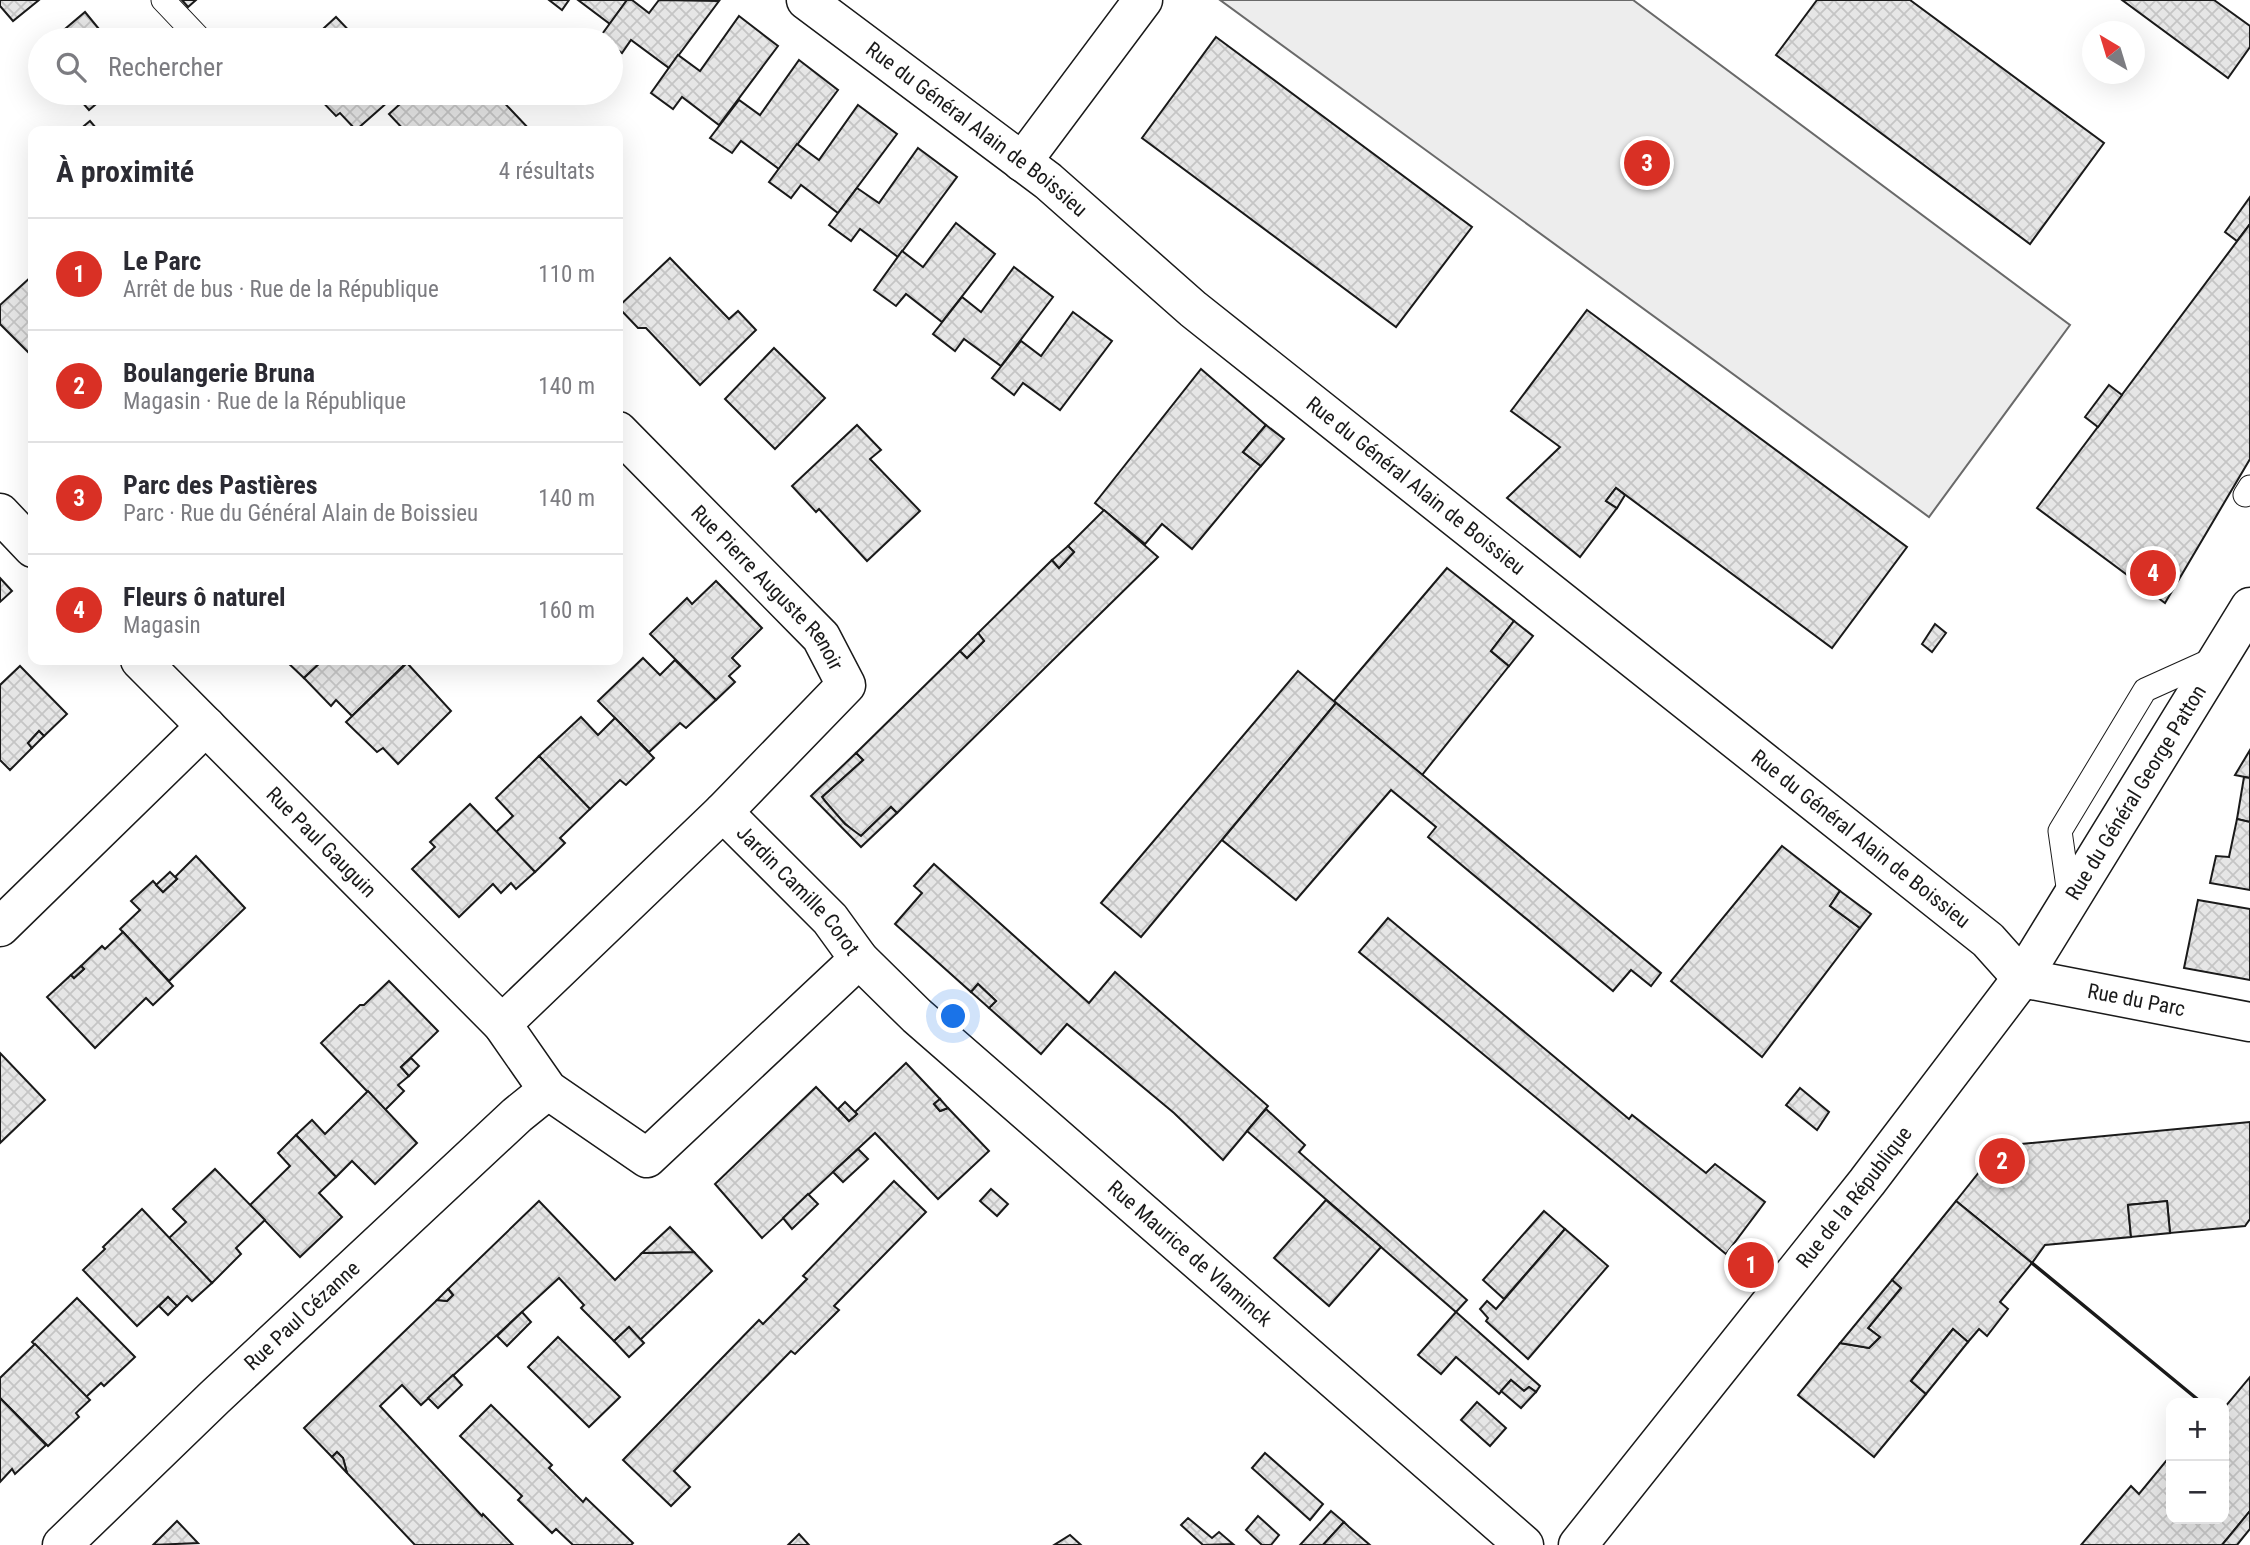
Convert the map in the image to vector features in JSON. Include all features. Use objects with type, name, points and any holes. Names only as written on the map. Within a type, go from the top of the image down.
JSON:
[{"type":"street","name":"Rue du Général Alain de Boissieu","points":[[806,0],[1048,181],[1193,309],[1988,940],[2022,978]]},
{"type":"street","points":[[1023,162],[1143,0]]},
{"type":"street","name":"Rue Pierre Auguste Renoir","points":[[623,436],[821,637],[846,685],[723,812]]},
{"type":"street","points":[[0,513],[28,543]]},
{"type":"street","name":"Rue du Général George Patton","points":[[2022,978],[2240,632]]},
{"type":"street","name":"Rue Paul Gauguin","points":[[145,665],[502,1024]]},
{"type":"street","points":[[0,928],[206,726]]},
{"type":"street","name":"Jardin Camille Corot","points":[[723,812],[830,919],[859,959],[647,1158],[548,1090],[502,1024],[723,812]]},
{"type":"street","name":"Rue Maurice de Vlaminck","points":[[859,959],[948,1043],[1524,1545]]},
{"type":"street","name":"Rue du Parc","points":[[2022,978],[2250,1022]]},
{"type":"street","name":"Rue de la République","points":[[1578,1545],[1867,1182],[2022,978]]},
{"type":"street","name":"Rue Paul Cézanne","points":[[62,1545],[225,1388],[517,1115],[548,1090]]},
{"type":"lane","points":[[163,0],[190,28]]},
{"type":"shaded area","points":[[1220,0],[1633,0],[2070,325],[1929,517]]},
{"type":"building","points":[[0,0],[39,0],[13,21],[0,6]]},
{"type":"building","points":[[182,0],[196,0],[188,7]]},
{"type":"building","points":[[549,0],[569,0],[562,10]]},
{"type":"building","points":[[578,0],[627,0],[610,24]]},
{"type":"building","points":[[627,0],[632,0],[649,13],[659,0],[719,1],[669,68],[631,40],[623,52],[623,28],[607,28]]},
{"type":"building","points":[[1817,0],[1910,0],[2104,143],[2030,244],[1776,55]]},
{"type":"building","points":[[2122,0],[2214,0],[2250,26],[2250,47],[2228,78]]},
{"type":"building","points":[[85,12],[98,28],[66,28]]},
{"type":"building","points":[[739,16],[778,46],[719,125],[682,97],[673,109],[651,93],[678,55],[700,71]]},
{"type":"building","points":[[336,17],[347,28],[324,28]]},
{"type":"building","points":[[1216,37],[1472,227],[1396,327],[1142,138]]},
{"type":"building","points":[[799,60],[838,90],[779,169],[741,141],[732,153],[710,138],[739,100],[760,115]]},
{"type":"building","points":[[325,105],[384,105],[361,126],[352,126],[340,113],[336,116]]},
{"type":"building","points":[[399,105],[506,105],[526,126],[400,126],[389,114]]},
{"type":"building","points":[[858,105],[897,134],[838,213],[801,185],[791,198],[769,182],[797,144],[819,160]]},
{"type":"building","points":[[918,148],[957,177],[898,257],[860,229],[851,241],[829,225],[857,188],[879,203]]},
{"type":"building","points":[[2250,197],[2250,224],[2237,241],[2225,232]]},
{"type":"building","points":[[956,223],[995,254],[942,322],[906,294],[896,306],[874,290],[902,251],[923,267]]},
{"type":"building","points":[[2250,224],[2250,459],[2165,603],[2037,508]]},
{"type":"building","points":[[670,258],[729,319],[738,311],[756,330],[700,385],[646,328],[638,328],[623,312],[623,302]]},
{"type":"building","points":[[1014,267],[1053,297],[1001,366],[964,339],[955,351],[933,334],[962,297],[981,312]]},
{"type":"building","points":[[28,280],[28,352],[0,324],[0,305]]},
{"type":"building","points":[[1587,310],[1907,547],[1832,648],[1616,488],[1606,501],[1617,508],[1580,557],[1507,498],[1560,447],[1511,411]]},
{"type":"building","points":[[1073,312],[1112,341],[1060,410],[1023,383],[1014,395],[992,378],[1021,341],[1041,356]]},
{"type":"building","points":[[774,348],[825,398],[775,449],[725,399]]},
{"type":"building","points":[[1201,369],[1266,425],[1243,452],[1261,466],[1192,549],[1162,524],[1145,544],[1095,503]]},
{"type":"building","points":[[2109,385],[2122,395],[2098,427],[2085,417]]},
{"type":"building","points":[[857,425],[881,450],[870,459],[920,511],[867,561],[819,509],[816,512],[792,486]]},
{"type":"building","points":[[1266,425],[1284,439],[1261,466],[1243,452]]},
{"type":"building","points":[[1616,488],[1625,495],[1617,508],[1606,501]]},
{"type":"building","points":[[1104,510],[1158,557],[897,813],[891,807],[861,836],[855,833],[822,797],[863,760],[856,753],[960,651],[967,658],[984,641],[978,633],[1052,560],[1059,568],[1074,552],[1068,546]]},
{"type":"building","points":[[1068,546],[1074,552],[1059,568],[1052,560]]},
{"type":"building","points":[[1447,568],[1514,621],[1491,651],[1509,666],[1422,775],[1334,701]]},
{"type":"building","points":[[0,578],[12,591],[0,602]]},
{"type":"building","points":[[716,581],[762,628],[732,658],[740,666],[729,676],[735,682],[716,700],[650,634],[687,598],[692,604]]},
{"type":"building","points":[[1514,621],[1533,636],[1509,666],[1491,651]]},
{"type":"building","points":[[1935,624],[1946,633],[1932,652],[1922,644]]},
{"type":"building","points":[[978,633],[984,641],[967,658],[960,651]]},
{"type":"building","points":[[643,658],[660,675],[675,660],[716,700],[686,728],[680,723],[649,752],[598,701]]},
{"type":"building","points":[[290,665],[318,665],[304,678]]},
{"type":"building","points":[[318,665],[404,665],[352,716],[336,700],[331,706],[304,678]]},
{"type":"building","points":[[405,665],[409,665],[451,711],[398,764],[383,748],[377,752],[346,722]]},
{"type":"building","points":[[20,666],[67,714],[44,736],[39,731],[28,743],[32,748],[10,770],[0,760],[0,685]]},
{"type":"building","points":[[1298,671],[1336,703],[1141,937],[1101,903]]},
{"type":"building","points":[[1336,703],[1661,973],[1651,986],[1631,970],[1613,991],[1428,837],[1436,827],[1391,790],[1296,900],[1222,840]]},
{"type":"building","points":[[581,717],[598,735],[615,718],[654,758],[626,785],[620,780],[590,809],[539,756]]},
{"type":"building","points":[[39,731],[44,736],[32,748],[28,743]]},
{"type":"building","points":[[2250,750],[2250,778],[2235,775]]},
{"type":"building","points":[[856,753],[863,760],[822,797],[845,824],[861,836],[891,807],[897,813],[861,847],[811,796]]},
{"type":"building","points":[[539,756],[590,809],[560,838],[565,843],[535,872],[496,832],[513,816],[496,798]]},
{"type":"building","points":[[2244,777],[2250,778],[2250,822],[2237,819]]},
{"type":"building","points":[[470,804],[535,872],[516,889],[511,883],[501,893],[493,884],[459,917],[412,869],[435,847],[430,842]]},
{"type":"building","points":[[2237,819],[2250,822],[2250,890],[2210,883],[2216,856],[2229,857]]},
{"type":"building","points":[[1782,846],[1840,891],[1830,906],[1860,928],[1762,1057],[1671,981]]},
{"type":"building","points":[[196,856],[245,908],[169,981],[120,929],[140,910],[131,901],[153,881],[163,892]]},
{"type":"building","points":[[934,864],[1089,1003],[1115,972],[1268,1106],[1223,1160],[1174,1113],[1067,1024],[1041,1054],[989,1008],[996,1001],[978,984],[971,992],[895,924],[922,893],[914,886]]},
{"type":"building","points":[[170,872],[177,879],[163,892],[156,885]]},
{"type":"building","points":[[1840,891],[1871,914],[1860,928],[1830,906]]},
{"type":"building","points":[[2198,900],[2250,909],[2250,980],[2184,968]]},
{"type":"building","points":[[1388,918],[1629,1119],[1632,1115],[1706,1173],[1715,1164],[1765,1202],[1726,1254],[1359,952]]},
{"type":"building","points":[[123,932],[173,986],[153,1005],[146,998],[95,1048],[47,997],[71,975],[74,978],[84,969],[81,966],[102,946],[105,949]]},
{"type":"building","points":[[81,966],[84,969],[74,978],[71,975]]},
{"type":"building","points":[[389,981],[438,1031],[401,1067],[409,1076],[398,1085],[404,1091],[385,1110],[321,1043]]},
{"type":"building","points":[[978,984],[996,1001],[989,1008],[971,992]]},
{"type":"building","points":[[0,1053],[45,1100],[0,1143]]},
{"type":"building","points":[[411,1058],[419,1066],[409,1076],[401,1067]]},
{"type":"building","points":[[906,1063],[940,1099],[934,1104],[940,1111],[948,1108],[989,1151],[938,1199],[875,1133],[762,1238],[715,1184],[816,1087],[849,1121]]},
{"type":"building","points":[[1800,1088],[1829,1112],[1817,1130],[1786,1105]]},
{"type":"building","points":[[368,1091],[417,1143],[375,1184],[352,1161],[336,1177],[296,1135],[312,1120],[325,1134]]},
{"type":"building","points":[[940,1099],[948,1108],[940,1111],[934,1104]]},
{"type":"building","points":[[845,1102],[857,1114],[849,1121],[838,1109]]},
{"type":"building","points":[[1266,1109],[1305,1145],[1299,1152],[1467,1300],[1456,1312],[1247,1131]]},
{"type":"building","points":[[2250,1122],[2250,1219],[2245,1226],[2170,1233],[2167,1201],[2128,1205],[2131,1237],[2045,1245],[2032,1263],[1956,1201],[2000,1146]]},
{"type":"building","points":[[296,1135],[336,1177],[319,1193],[342,1217],[300,1257],[250,1205],[290,1166],[278,1153]]},
{"type":"building","points":[[858,1149],[868,1159],[843,1182],[833,1172]]},
{"type":"building","points":[[215,1169],[265,1220],[236,1248],[241,1254],[212,1283],[169,1238],[186,1222],[173,1209]]},
{"type":"building","points":[[894,1181],[926,1212],[834,1306],[839,1310],[795,1354],[791,1351],[674,1471],[690,1487],[671,1506],[623,1460],[759,1320],[763,1324],[807,1279],[803,1276]]},
{"type":"building","points":[[991,1189],[1008,1204],[997,1216],[980,1201]]},
{"type":"building","points":[[808,1194],[818,1204],[792,1229],[783,1218]]},
{"type":"building","points":[[1326,1200],[1381,1247],[1329,1306],[1274,1258]]},
{"type":"building","points":[[539,1201],[615,1280],[642,1253],[694,1252],[712,1271],[640,1340],[629,1327],[614,1341],[581,1308],[584,1305],[559,1278],[421,1405],[402,1385],[380,1406],[482,1516],[483,1514],[513,1545],[415,1545],[347,1473],[343,1458],[337,1452],[332,1457],[304,1428],[437,1300],[447,1301],[453,1295],[448,1289]]},
{"type":"building","points":[[1956,1201],[2032,1263],[2000,1302],[2008,1309],[1987,1336],[1979,1329],[1968,1342],[1953,1329],[1911,1381],[1926,1394],[1874,1457],[1798,1395],[1840,1343],[1869,1348],[1880,1337],[1868,1328],[1901,1288],[1892,1280]]},
{"type":"building","points":[[2167,1201],[2170,1233],[2131,1237],[2128,1205]]},
{"type":"building","points":[[142,1209],[212,1283],[192,1301],[187,1296],[177,1306],[168,1297],[137,1326],[83,1270]]},
{"type":"building","points":[[1544,1211],[1565,1229],[1504,1299],[1483,1280]]},
{"type":"building","points":[[670,1227],[694,1252],[642,1253]]},
{"type":"building","points":[[1565,1229],[1608,1266],[1528,1359],[1486,1321],[1488,1318],[1480,1309],[1487,1301],[1496,1309]]},
{"type":"building","points":[[1892,1280],[1901,1288],[1868,1328],[1880,1337],[1869,1348],[1840,1343]]},
{"type":"building","points":[[448,1289],[453,1295],[447,1301],[437,1300]]},
{"type":"building","points":[[168,1297],[177,1306],[168,1315],[159,1306]]},
{"type":"building","points":[[77,1298],[135,1357],[104,1386],[101,1383],[86,1397],[32,1342]]},
{"type":"building","points":[[522,1312],[531,1322],[507,1346],[497,1336]]},
{"type":"building","points":[[1456,1312],[1540,1386],[1536,1392],[1529,1387],[1524,1391],[1511,1380],[1499,1394],[1456,1357],[1441,1374],[1418,1355]]},
{"type":"building","points":[[629,1327],[644,1343],[629,1357],[614,1341]]},
{"type":"building","points":[[1953,1329],[1968,1342],[1926,1394],[1911,1381]]},
{"type":"building","points":[[558,1337],[620,1397],[589,1427],[528,1367]]},
{"type":"building","points":[[35,1344],[90,1400],[76,1413],[79,1417],[48,1446],[0,1398],[0,1378]]},
{"type":"building","points":[[453,1375],[462,1385],[438,1408],[428,1398]]},
{"type":"building","points":[[2250,1377],[2250,1511],[2222,1545],[2081,1545],[2131,1486],[2139,1494],[2166,1461],[2166,1524],[2229,1524],[2229,1402]]},
{"type":"building","points":[[1511,1380],[1524,1391],[1529,1387],[1536,1392],[1521,1408],[1501,1391]]},
{"type":"building","points":[[0,1398],[46,1445],[15,1474],[12,1469],[0,1482]]},
{"type":"building","points":[[1477,1402],[1506,1428],[1490,1446],[1461,1420]]},
{"type":"building","points":[[491,1405],[552,1465],[549,1468],[583,1502],[586,1498],[633,1543],[573,1545],[556,1529],[552,1533],[518,1500],[522,1496],[460,1436]]},
{"type":"building","points":[[337,1452],[343,1458],[347,1473],[332,1457]]},
{"type":"building","points":[[1265,1453],[1323,1504],[1310,1520],[1252,1468]]},
{"type":"building","points":[[1331,1511],[1344,1522],[1323,1545],[1300,1545]]},
{"type":"building","points":[[2250,1511],[2250,1529],[2237,1545],[2222,1545]]},
{"type":"building","points":[[1258,1516],[1279,1535],[1271,1545],[1262,1545],[1246,1530]]},
{"type":"building","points":[[1188,1518],[1212,1538],[1219,1532],[1233,1544],[1203,1545],[1181,1525]]},
{"type":"building","points":[[177,1521],[198,1543],[153,1545]]},
{"type":"building","points":[[1344,1522],[1349,1527],[1370,1545],[1323,1545]]},
{"type":"building","points":[[799,1534],[809,1545],[788,1545]]},
{"type":"building","points":[[1070,1535],[1081,1545],[1054,1545]]},
{"type":"wall","points":[[2032,1263],[2196,1398]]},
{"type":"place","name":"Parc des Pastières","points":[[1647,163]]},
{"type":"place","name":"Fleurs ô naturel","points":[[2153,573]]},
{"type":"place","name":"Boulangerie Bruna","points":[[2002,1161]]},
{"type":"place","name":"Le Parc","points":[[1751,1265]]}]
